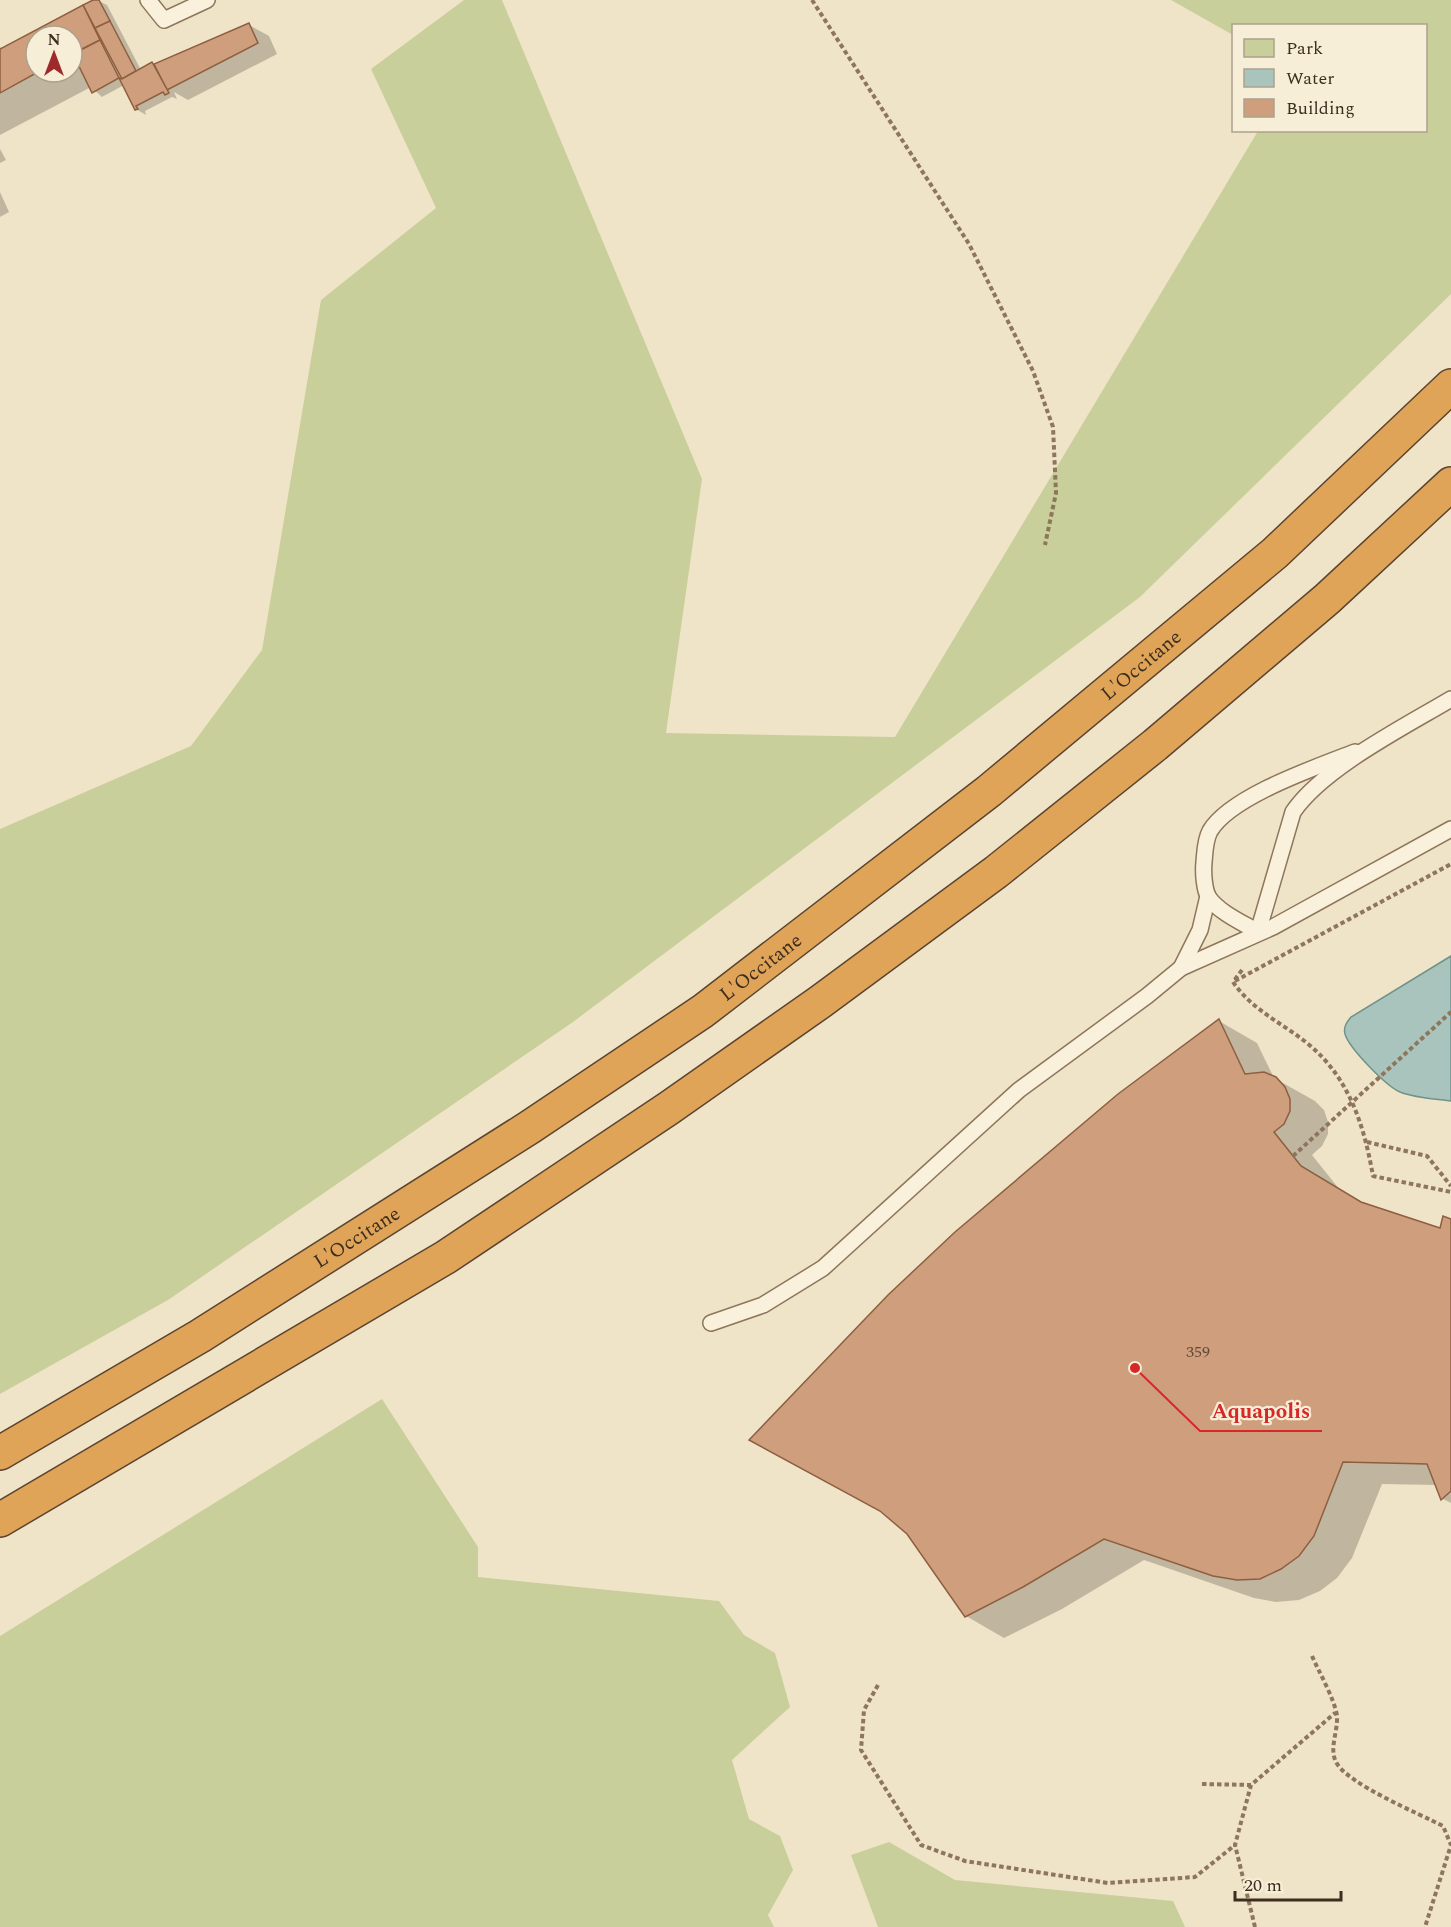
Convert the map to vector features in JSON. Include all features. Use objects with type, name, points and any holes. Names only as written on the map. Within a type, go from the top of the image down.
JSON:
[{"type":"highway","name":"L'Occitane","points":[[0,1453],[210,1329],[530,1127],[703,1011],[989,791],[1275,554],[1451,386]]},
{"type":"highway","points":[[0,1520],[446,1257],[660,1114],[810,1008],[996,872],[1155,745],[1327,599],[1451,484]]},
{"type":"lane","points":[[148,0],[164,20],[207,0]]},
{"type":"lane","points":[[1266,930],[1293,812],[1305,796],[1372,746],[1451,699]]},
{"type":"lane","points":[[1181,968],[1200,930],[1208,896],[1203,868],[1210,831],[1224,817],[1251,798],[1293,776],[1372,746]]},
{"type":"lane","points":[[711,1323],[763,1305],[823,1268],[1019,1090],[1147,996],[1181,968],[1266,930],[1451,829]]},
{"type":"lane","points":[[1208,896],[1217,907],[1266,930]]},
{"type":"path","points":[[812,0],[969,244],[1032,370],[1053,427],[1056,493],[1045,545]]},
{"type":"path","points":[[1233,982],[1451,864]]},
{"type":"path","points":[[1233,982],[1266,930]]},
{"type":"path","points":[[1233,982],[1244,999],[1308,1044],[1335,1070],[1352,1101],[1367,1142],[1373,1176],[1451,1192]]},
{"type":"path","points":[[1293,1156],[1451,1012]]},
{"type":"path","points":[[1367,1142],[1426,1156],[1451,1186]]},
{"type":"path","points":[[1312,1656],[1335,1713],[1333,1750],[1335,1760],[1341,1769],[1357,1782],[1443,1826],[1451,1845],[1425,1927]]},
{"type":"path","points":[[878,1686],[864,1710],[861,1750],[921,1845],[965,1861],[1108,1882],[1195,1877],[1235,1845]]},
{"type":"path","points":[[1255,1927],[1235,1845],[1251,1785],[1335,1713]]},
{"type":"path","points":[[1202,1784],[1251,1785]]},
{"type":"green space","points":[[464,0],[502,0],[702,479],[666,733],[895,737],[1257,132],[1427,132],[1427,24],[1232,24],[1232,34],[1171,0],[1451,0],[1451,294],[1140,597],[573,1022],[168,1300],[0,1394],[0,829],[191,746],[262,650],[321,300],[436,208],[371,69]]},
{"type":"green space","points":[[382,1399],[478,1547],[478,1577],[719,1601],[744,1635],[775,1653],[790,1707],[732,1760],[749,1819],[780,1836],[793,1870],[768,1915],[774,1927],[0,1927],[0,1636]]},
{"type":"green space","points":[[889,1842],[955,1880],[1173,1901],[1185,1927],[878,1927],[851,1855]]},
{"type":"water","points":[[1451,956],[1451,1101],[1400,1092],[1360,1057],[1345,1034],[1346,1025],[1351,1017]]},
{"type":"building","points":[[99,0],[110,21],[95,28],[83,5]]},
{"type":"building","points":[[83,5],[100,40],[84,48],[84,24],[47,24]]},
{"type":"building","points":[[110,21],[136,71],[122,79],[95,28]]},
{"type":"building","points":[[249,23],[258,43],[167,90],[154,64]]},
{"type":"building","points":[[24,36],[24,80],[0,93],[0,49]]},
{"type":"building","points":[[100,40],[119,78],[92,93],[84,77],[84,48]]},
{"type":"building","points":[[152,62],[169,93],[165,95],[163,92],[136,106],[138,109],[135,110],[119,78],[122,79]]},
{"type":"building","points":[[1219,1019],[1245,1074],[1264,1072],[1276,1077],[1285,1087],[1290,1099],[1290,1111],[1284,1124],[1274,1132],[1301,1166],[1361,1202],[1440,1228],[1443,1216],[1451,1219],[1451,1491],[1441,1500],[1427,1464],[1343,1462],[1314,1536],[1299,1556],[1281,1569],[1260,1579],[1237,1580],[1213,1576],[1104,1539],[1023,1587],[965,1617],[907,1534],[880,1511],[749,1440],[888,1295],[955,1232],[1118,1094]]},
{"type":"place","name":"Aquapolis","points":[[1135,1368]]}]
